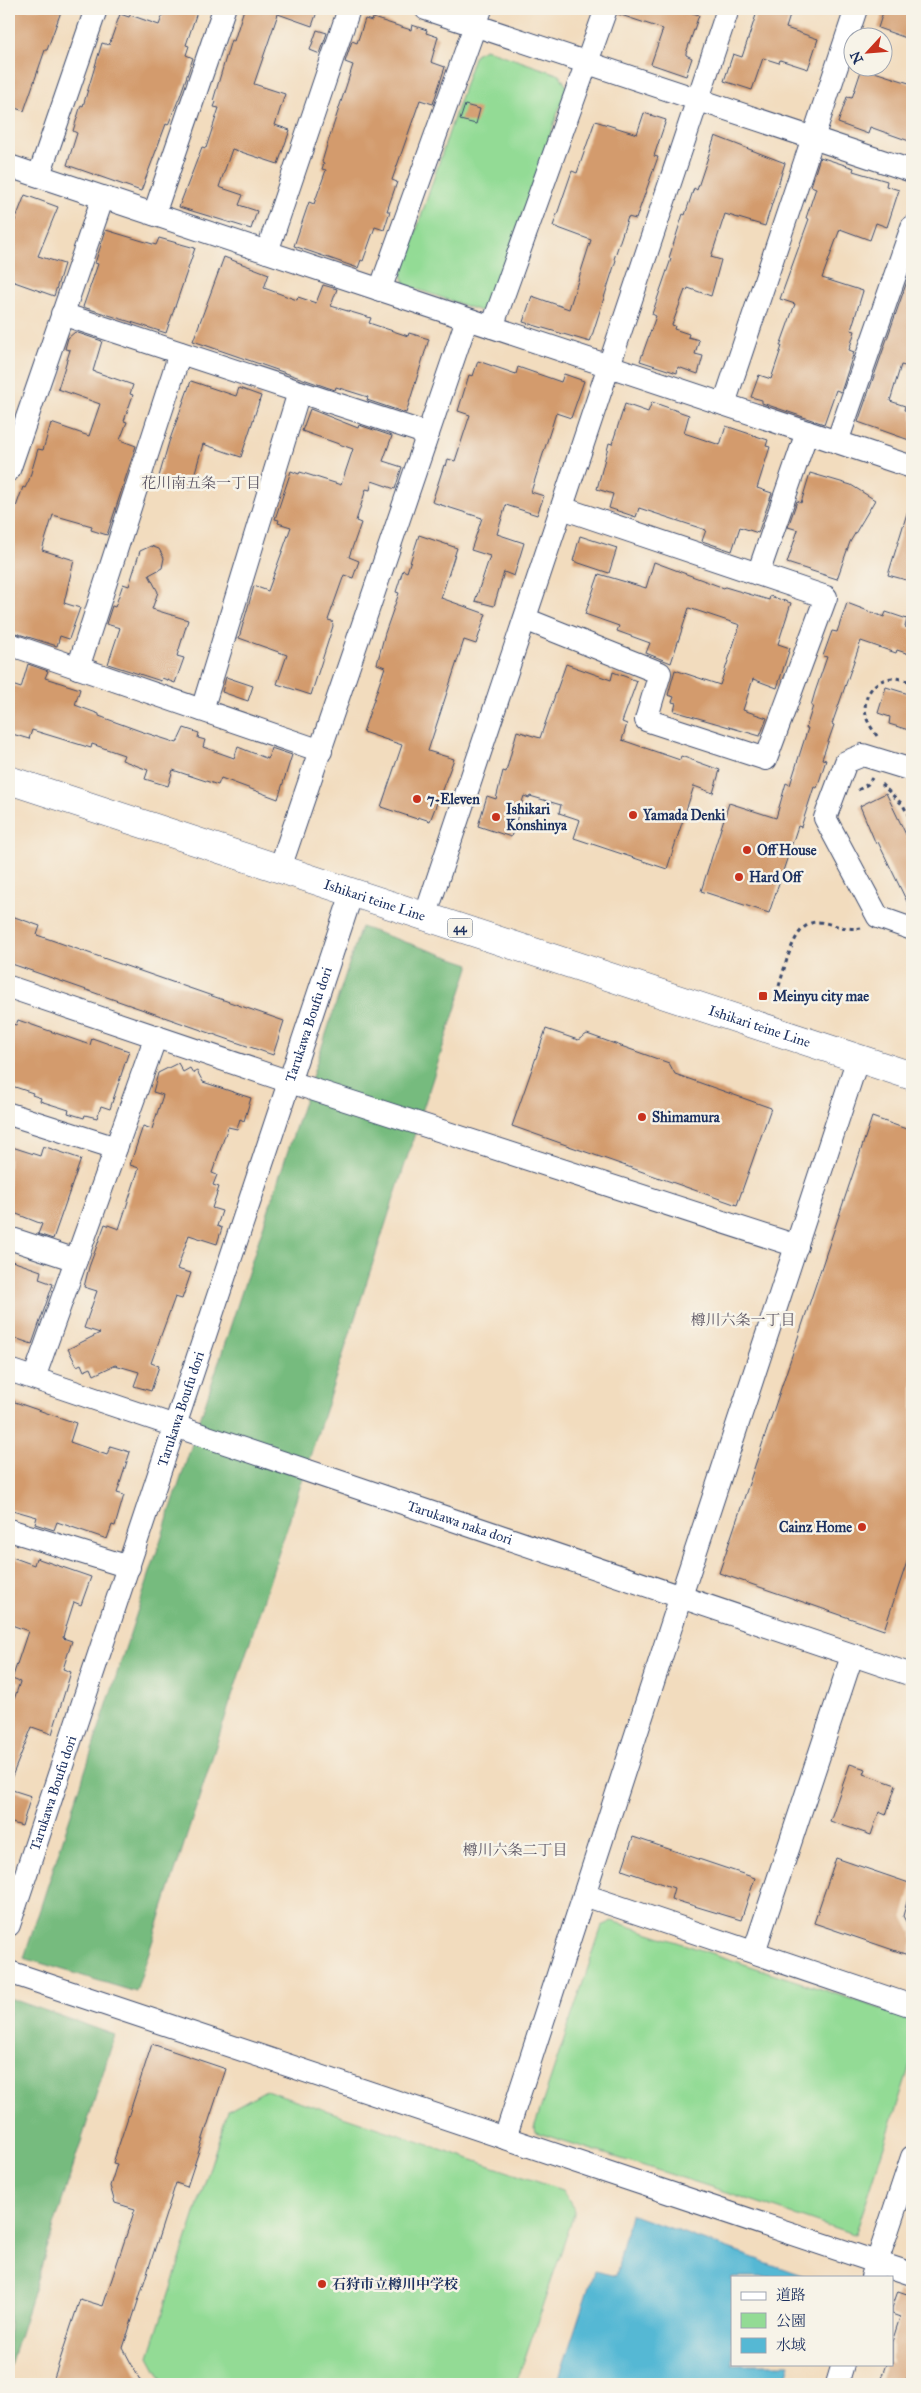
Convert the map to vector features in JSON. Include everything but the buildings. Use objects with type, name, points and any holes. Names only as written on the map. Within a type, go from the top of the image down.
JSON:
[{"type":"main road","name":"Ishikari teine Line","points":[[9,780],[912,1076]]},
{"type":"street","points":[[38,175],[96,9]]},
{"type":"street","points":[[154,214],[224,9]]},
{"type":"street","points":[[267,252],[349,9]]},
{"type":"street","points":[[426,9],[478,17],[588,63],[912,171]]},
{"type":"street","points":[[492,327],[606,9]]},
{"type":"street","points":[[425,917],[728,9]]},
{"type":"street","points":[[724,404],[856,9]]},
{"type":"street","points":[[380,290],[478,17]]},
{"type":"street","points":[[9,166],[912,468]]},
{"type":"street","points":[[11,456],[103,197]]},
{"type":"street","points":[[837,442],[912,227]]},
{"type":"street","points":[[62,314],[428,434]]},
{"type":"street","points":[[280,868],[467,319]]},
{"type":"street","points":[[78,668],[180,353]]},
{"type":"street","points":[[202,710],[300,392]]},
{"type":"street","points":[[758,574],[807,432]]},
{"type":"street","points":[[524,619],[660,673],[646,720],[766,759],[826,597],[562,508]]},
{"type":"street","points":[[9,644],[321,751]]},
{"type":"street","points":[[912,770],[863,755],[846,762],[825,818],[878,917],[912,930]]},
{"type":"street","name":"Tarukawa Boufu dori","points":[[9,1925],[352,893]]},
{"type":"street","points":[[9,987],[290,1082],[796,1246]]},
{"type":"street","points":[[34,1378],[156,1036]]},
{"type":"street","points":[[505,2138],[858,1058]]},
{"type":"street","points":[[9,1114],[116,1148]]},
{"type":"street","points":[[9,1238],[76,1260]]},
{"type":"street","name":"Tarukawa naka dori","points":[[9,1370],[912,1675]]},
{"type":"street","points":[[9,1530],[129,1567]]},
{"type":"street","points":[[754,1952],[852,1656]]},
{"type":"street","points":[[584,1895],[912,2006]]},
{"type":"street","points":[[9,1972],[505,2138],[875,2270],[912,2274]]},
{"type":"street","points":[[875,2270],[912,2157]]},
{"type":"street","points":[[837,2384],[842,2366]]},
{"type":"path","points":[[872,757],[878,738],[866,716],[865,703],[870,689],[882,680],[893,678],[912,682]]},
{"type":"path","points":[[852,794],[868,784],[874,773],[880,783],[903,805],[912,822]]},
{"type":"path","points":[[779,986],[796,934],[816,922],[847,929],[860,928],[865,925]]},
{"type":"green space","points":[[485,49],[560,75],[567,87],[490,306],[480,311],[405,285],[402,274],[475,54]]},
{"type":"green space","points":[[361,927],[470,964],[136,1992],[24,1958]]},
{"type":"green space","points":[[613,1921],[912,2019],[912,2059],[856,2233],[853,2235],[727,2192],[535,2132],[534,2128],[602,1926]]},
{"type":"green space","points":[[9,1998],[115,2035],[9,2368]]},
{"type":"green space","name":"石狩市立樽川中学校","points":[[266,2090],[562,2190],[575,2211],[516,2384],[164,2384],[149,2356],[228,2111]]},
{"type":"water","points":[[630,2214],[804,2276],[731,2276],[731,2366],[789,2366],[784,2384],[557,2384],[594,2271],[616,2276]]},
{"type":"place","name":"7-Eleven","points":[[417,799]]},
{"type":"place","name":"Yamada Denki","points":[[633,815]]},
{"type":"place","name":"Ishikari Konshinya","points":[[496,817]]},
{"type":"place","name":"Off House","points":[[747,850]]},
{"type":"place","name":"Hard Off","points":[[739,877]]},
{"type":"place","name":"Meinyu city mae","points":[[763,996]]},
{"type":"place","name":"Shimamura","points":[[642,1117]]},
{"type":"place","name":"Cainz Home","points":[[862,1527]]},
{"type":"place","name":"石狩市立樽川中学校","points":[[322,2284]]},
{"type":"district","name":"花川南五条一丁目","points":[[201,483]]},
{"type":"district","name":"樽川六条一丁目","points":[[743,1320]]},
{"type":"district","name":"樽川六条二丁目","points":[[515,1850]]}]
